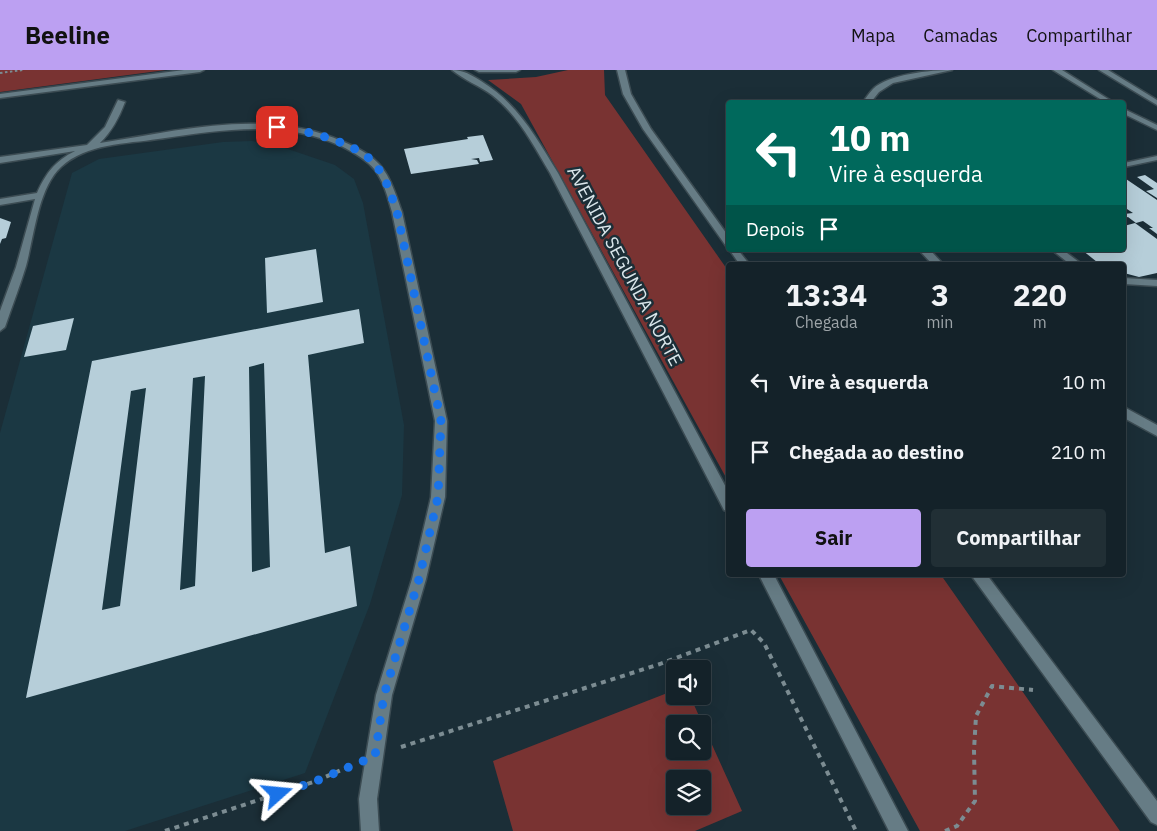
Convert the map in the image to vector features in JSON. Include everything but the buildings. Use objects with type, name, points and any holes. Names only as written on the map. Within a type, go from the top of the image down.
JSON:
[{"type":"street","points":[[0,96],[200,70]]},
{"type":"street","name":"AVENIDA SEGUNDA NORTE","points":[[456,70],[496,94],[514,111],[554,173],[726,500]]},
{"type":"street","points":[[479,70],[516,70]]},
{"type":"street","points":[[621,70],[627,94],[647,129],[726,240]]},
{"type":"street","points":[[869,100],[877,89],[890,83],[904,78],[948,70]]},
{"type":"street","points":[[1057,70],[1106,100]]},
{"type":"street","points":[[1103,70],[1157,103]]},
{"type":"street","points":[[0,327],[4,302],[23,260],[40,195],[50,174],[64,160],[88,147],[114,122],[121,102]]},
{"type":"street","points":[[1126,113],[1157,128]]},
{"type":"street","points":[[0,160],[202,131],[248,126],[273,127],[317,135],[351,148],[373,162],[386,182],[397,212],[441,421],[438,497],[419,579],[384,695],[368,799],[370,831]]},
{"type":"street","points":[[1126,165],[1157,158]]},
{"type":"street","points":[[0,202],[40,195]]},
{"type":"street","points":[[926,252],[936,262]]},
{"type":"street","points":[[1060,252],[1074,262]]},
{"type":"street","points":[[1126,281],[1157,283]]},
{"type":"street","points":[[1126,413],[1157,431]]},
{"type":"street","points":[[767,577],[899,831]]},
{"type":"street","points":[[979,577],[1157,816]]},
{"type":"path","points":[[0,73],[23,70]]},
{"type":"path","points":[[165,831],[316,781],[375,756],[660,664],[751,630],[764,643],[856,831]]},
{"type":"path","points":[[945,831],[957,826],[975,802],[974,750],[976,716],[992,686],[1065,692]]},
{"type":"shaded area","points":[[0,70],[166,70],[0,92]]},
{"type":"shaded area","points":[[568,70],[604,70],[605,95],[726,268],[726,478],[521,104],[488,80],[536,77]]},
{"type":"shaded area","points":[[252,141],[285,148],[335,165],[354,179],[363,203],[404,425],[402,495],[370,604],[305,773],[125,831],[0,831],[0,433],[72,173],[99,159],[223,142]]},
{"type":"shaded area","points":[[780,577],[942,577],[1120,831],[920,831]]},
{"type":"shaded area","points":[[666,694],[666,705],[694,705],[699,715],[666,715],[666,760],[711,760],[711,742],[742,811],[695,831],[513,831],[493,761]]},
{"type":"route","points":[[277,127],[317,135],[351,148],[373,162],[386,182],[397,212],[441,421],[438,497],[419,579],[384,695],[375,756],[316,781],[278,794]]}]
